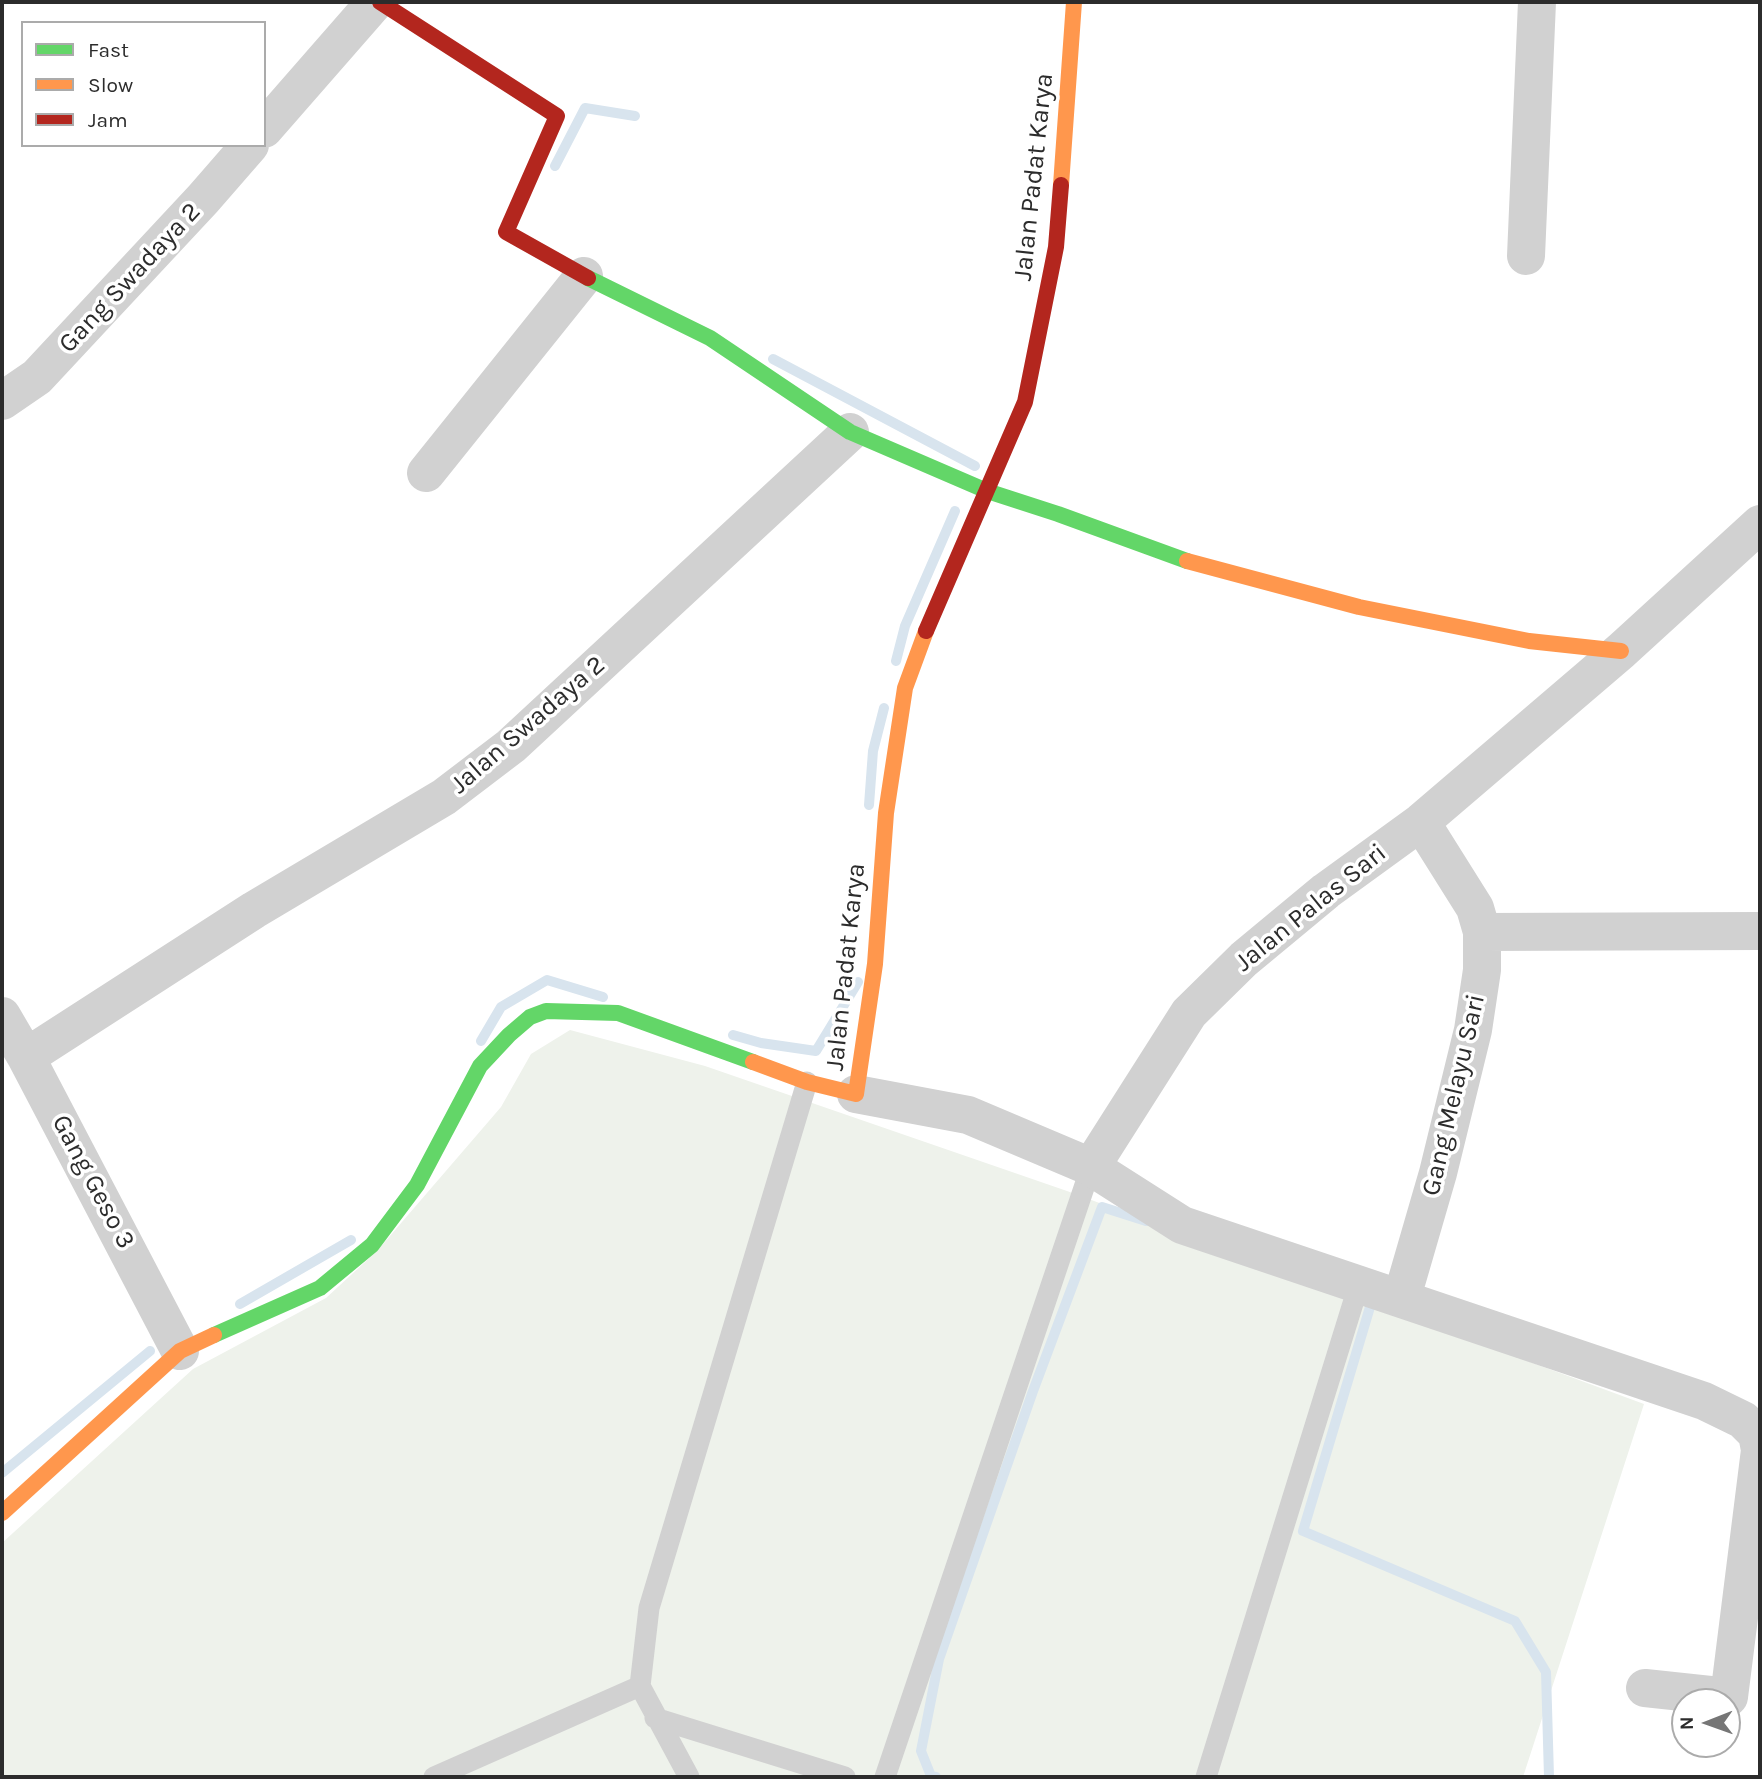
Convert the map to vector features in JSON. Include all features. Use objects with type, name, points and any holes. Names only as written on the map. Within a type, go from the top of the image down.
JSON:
[{"type":"street","points":[[266,127],[377,2],[557,116],[506,232],[584,276],[710,338],[850,432],[986,491],[1058,514],[1191,563],[1359,607],[1529,640],[1621,651]]},
{"type":"street","name":"Jalan Padat Karya","points":[[2,1513],[180,1351],[320,1288],[372,1245],[417,1185],[480,1066],[530,1017],[546,1011],[618,1013],[807,1082],[856,1094],[875,964],[886,813],[905,688],[929,624],[1025,402],[1056,247],[1074,2]]},
{"type":"street","points":[[1526,256],[1538,2]]},
{"type":"street","name":"Gang Swadaya 2","points":[[2,401],[37,377],[204,199],[248,147]]},
{"type":"street","points":[[426,473],[584,276]]},
{"type":"street","name":"Jalan Swadaya 2","points":[[9,1032],[254,910],[444,797],[511,746],[850,432]]},
{"type":"street","name":"Jalan Palas Sari","points":[[1091,1167],[1189,1013],[1244,960],[1326,891],[1421,822],[1621,651],[1760,524]]},
{"type":"street","name":"Gang Melayu Sari","points":[[1402,1297],[1438,1173],[1473,1030],[1482,970],[1482,932],[1475,908],[1421,822]]},
{"type":"street","points":[[1482,932],[1760,931]]},
{"type":"street","name":"Gang Geso 3","points":[[9,1032],[180,1351]]},
{"type":"street","points":[[856,1094],[968,1115],[1091,1167],[1182,1225],[1402,1297],[1752,1419],[1760,1450],[1729,1697],[1645,1688]]},
{"type":"lane","points":[[689,1777],[640,1686],[649,1608],[807,1082]]},
{"type":"lane","points":[[885,1777],[1091,1167]]},
{"type":"lane","points":[[1206,1777],[1359,1284]]},
{"type":"lane","points":[[434,1777],[640,1686]]},
{"type":"lane","points":[[655,1718],[845,1777]]},
{"type":"shaded area","points":[[570,1030],[705,1066],[1067,1191],[1644,1404],[1523,1777],[2,1777],[2,1543],[193,1369],[326,1298],[377,1251],[501,1107],[531,1054]]},
{"type":"waterway","points":[[555,166],[585,108],[635,116]]},
{"type":"waterway","points":[[773,359],[975,466]]},
{"type":"waterway","points":[[896,661],[905,626],[955,511]]},
{"type":"waterway","points":[[869,805],[873,751],[884,708]]},
{"type":"waterway","points":[[481,1041],[501,1007],[547,980],[603,997]]},
{"type":"waterway","points":[[733,1035],[761,1043],[816,1051],[858,982]]},
{"type":"waterway","points":[[936,1777],[931,1776],[921,1751],[939,1659],[1033,1391],[1102,1207],[1146,1221]]},
{"type":"waterway","points":[[240,1304],[351,1240]]},
{"type":"waterway","points":[[1370,1307],[1303,1531],[1515,1621],[1546,1672],[1549,1777]]},
{"type":"waterway","points":[[2,1473],[150,1351]]},
{"type":"traffic: fast","points":[[588,278],[710,338],[850,432],[987,491],[1187,561]]},
{"type":"traffic: fast","points":[[214,1335],[320,1288],[372,1245],[417,1185],[480,1066],[530,1017],[546,1011],[618,1013],[753,1062]]},
{"type":"traffic: slow","points":[[1061,185],[1074,2]]},
{"type":"traffic: slow","points":[[1187,561],[1359,607],[1529,641],[1621,651]]},
{"type":"traffic: slow","points":[[753,1062],[807,1082],[856,1094],[875,964],[886,813],[905,688],[926,631]]},
{"type":"traffic: slow","points":[[2,1513],[180,1351],[214,1335]]},
{"type":"traffic: jam","points":[[380,2],[557,116],[506,232],[588,278]]},
{"type":"traffic: jam","points":[[926,631],[1025,402],[1056,247],[1061,185]]}]
